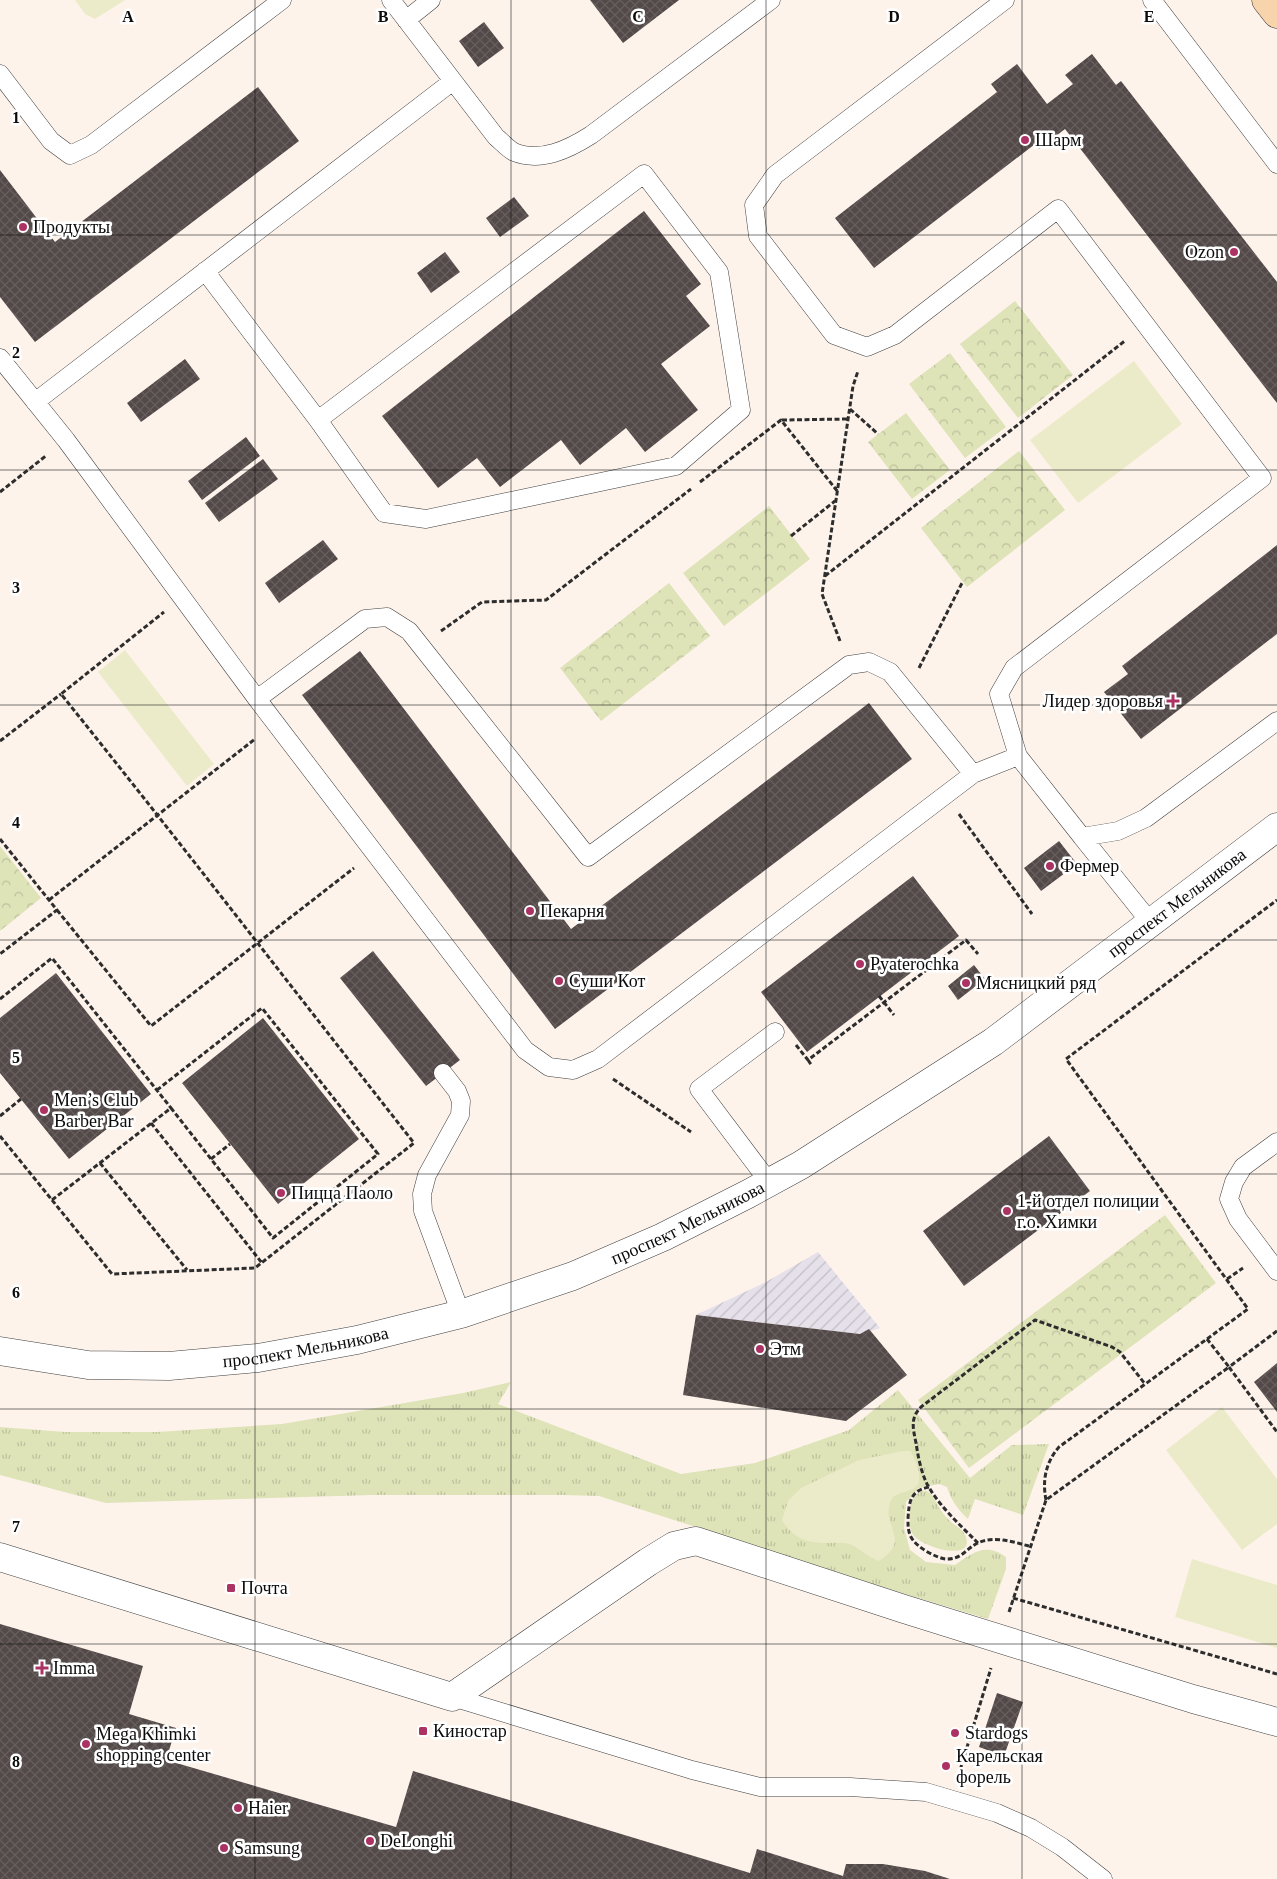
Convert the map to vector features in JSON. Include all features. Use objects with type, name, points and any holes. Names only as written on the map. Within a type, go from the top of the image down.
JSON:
[{"type":"main road","points":[[1266,0],[1277,14]]},
{"type":"street","name":"проспект Мельникова","points":[[0,1352],[88,1364],[169,1366],[258,1358],[357,1340],[461,1314],[573,1276],[662,1237],[801,1165],[993,1042],[1277,827]]},
{"type":"street","points":[[0,1558],[452,1697],[648,1562],[674,1546],[696,1541],[904,1609],[1193,1699],[1277,1722]]},
{"type":"lane","points":[[0,74],[50,141],[70,156],[91,145],[282,0]]},
{"type":"lane","points":[[391,0],[496,137],[513,152],[538,156],[568,149],[591,135],[771,0]]},
{"type":"lane","points":[[406,20],[431,0]]},
{"type":"lane","points":[[1006,0],[775,174],[754,205],[758,236],[834,335],[867,347],[894,335],[1058,209],[1262,478],[1014,668],[999,694],[1018,756],[1151,923]]},
{"type":"lane","points":[[1152,0],[1277,164]]},
{"type":"lane","points":[[35,402],[453,81]]},
{"type":"lane","points":[[205,271],[318,420],[384,513],[426,519],[676,466],[741,410],[720,272],[644,174],[318,420]]},
{"type":"lane","points":[[0,358],[66,440],[275,724],[524,1050],[549,1067],[573,1070],[598,1059],[973,774],[1018,756]]},
{"type":"lane","points":[[257,699],[366,619],[388,617],[409,631],[588,857],[849,665],[869,662],[890,672],[973,774]]},
{"type":"lane","points":[[1082,837],[1118,831],[1146,818],[1277,721]]},
{"type":"lane","points":[[769,1182],[699,1089],[775,1032]]},
{"type":"lane","points":[[443,1073],[457,1091],[461,1102],[460,1115],[427,1175],[422,1194],[423,1211],[461,1314]]},
{"type":"lane","points":[[1277,1142],[1243,1167],[1234,1182],[1229,1199],[1238,1219],[1277,1271]]},
{"type":"lane","points":[[452,1697],[683,1767],[760,1788],[850,1787],[926,1792],[997,1813],[1031,1828],[1062,1847],[1103,1879]]},
{"type":"path","points":[[825,576],[1146,324]]},
{"type":"path","points":[[849,665],[822,594],[853,386],[867,347]]},
{"type":"path","points":[[850,408],[878,434]]},
{"type":"path","points":[[420,646],[482,602],[546,600],[782,420],[848,419]]},
{"type":"path","points":[[782,420],[838,492]]},
{"type":"path","points":[[0,492],[66,440]]},
{"type":"path","points":[[791,536],[836,501]]},
{"type":"path","points":[[906,692],[963,582]]},
{"type":"path","points":[[0,741],[182,598]]},
{"type":"path","points":[[0,1136],[112,1274],[256,1268],[414,1142],[257,944],[158,815],[60,694]]},
{"type":"path","points":[[49,900],[275,724]]},
{"type":"path","points":[[945,796],[1032,914]]},
{"type":"path","points":[[0,839],[151,1026],[374,852]]},
{"type":"path","points":[[1046,1500],[1043,1488],[1044,1477],[1052,1454],[1059,1446],[1248,1309],[1066,1059],[1277,900]]},
{"type":"path","points":[[0,954],[57,910]]},
{"type":"path","points":[[808,1060],[966,940],[978,954]]},
{"type":"path","points":[[0,998],[52,958],[156,1090],[274,1238],[378,1154],[262,1008],[156,1090]]},
{"type":"path","points":[[880,996],[894,1015]]},
{"type":"path","points":[[792,1040],[812,1066]]},
{"type":"path","points":[[589,1063],[691,1132]]},
{"type":"path","points":[[0,1116],[21,1099]]},
{"type":"path","points":[[52,1200],[171,1108]]},
{"type":"path","points":[[150,1123],[262,1264]]},
{"type":"path","points":[[211,1159],[230,1144]]},
{"type":"path","points":[[100,1163],[188,1271]]},
{"type":"path","points":[[978,1543],[940,1502],[926,1482],[918,1455],[913,1425],[914,1414],[921,1407],[1035,1320],[1112,1347],[1120,1352],[1145,1384]]},
{"type":"path","points":[[1008,1613],[1046,1500],[1277,1331]]},
{"type":"path","points":[[1207,1339],[1277,1432]]},
{"type":"path","points":[[930,1488],[916,1493],[909,1502],[908,1529],[912,1539],[920,1548],[946,1559],[958,1558],[978,1543],[990,1539],[1029,1546]]},
{"type":"path","points":[[1013,1598],[1277,1674]]},
{"type":"path","points":[[956,1783],[992,1665]]},
{"type":"shaded area","points":[[818,1252],[880,1328],[860,1334],[696,1315],[766,1282]]},
{"type":"green space","points":[[75,0],[125,0],[95,19],[85,14]]},
{"type":"green space","points":[[1015,301],[1073,375],[1018,418],[960,344]]},
{"type":"green space","points":[[950,353],[1006,427],[965,458],[909,384]]},
{"type":"green space","points":[[1134,361],[1182,424],[1078,503],[1030,440]]},
{"type":"green space","points":[[906,413],[950,470],[912,499],[868,442]]},
{"type":"green space","points":[[1019,451],[1065,510],[967,587],[921,528]]},
{"type":"green space","points":[[769,506],[810,559],[724,626],[683,573]]},
{"type":"green space","points":[[669,583],[710,636],[601,721],[560,668]]},
{"type":"green space","points":[[125,650],[214,764],[187,786],[98,672]]},
{"type":"green space","points":[[0,846],[41,898],[0,931]]},
{"type":"green space","points":[[1165,1215],[1216,1283],[969,1468],[918,1400]]},
{"type":"green space","points":[[511,1382],[498,1404],[681,1474],[755,1463],[849,1430],[898,1390],[970,1478],[1012,1445],[1049,1444],[1023,1515],[975,1499],[968,1519],[955,1505],[947,1487],[939,1484],[919,1488],[906,1502],[904,1528],[910,1550],[926,1562],[955,1565],[973,1553],[986,1550],[992,1550],[1006,1557],[1006,1569],[988,1619],[599,1496],[372,1495],[106,1503],[0,1475],[0,1427],[65,1432],[157,1432],[282,1424],[463,1393]]},
{"type":"green space","points":[[1222,1407],[1277,1479],[1277,1524],[1242,1550],[1166,1450]]},
{"type":"green space","points":[[911,1451],[916,1462],[919,1481],[917,1486],[897,1495],[890,1503],[889,1512],[895,1540],[894,1547],[889,1554],[879,1561],[849,1544],[820,1543],[801,1539],[791,1532],[782,1520],[788,1501],[801,1488],[859,1460]]},
{"type":"green space","points":[[921,1491],[927,1491],[931,1494],[945,1516],[963,1532],[967,1544],[963,1549],[956,1551],[935,1547],[925,1543],[912,1533],[910,1528],[911,1504],[915,1496]]},
{"type":"green space","points":[[1192,1559],[1277,1585],[1277,1648],[1175,1617]]},
{"type":"building","points":[[590,0],[679,0],[623,43]]},
{"type":"building","points":[[484,22],[504,48],[478,67],[459,41]]},
{"type":"building","points":[[1092,54],[1116,85],[1121,81],[1277,282],[1277,403],[1065,129],[1039,149],[1035,144],[874,268],[835,218],[997,92],[991,84],[1017,64],[1047,104],[1073,84],[1065,75]]},
{"type":"building","points":[[258,87],[299,141],[35,342],[0,297],[0,170],[55,242]]},
{"type":"building","points":[[514,197],[529,216],[500,237],[486,218]]},
{"type":"building","points":[[644,211],[701,284],[686,296],[710,326],[661,364],[698,410],[645,452],[626,428],[580,465],[561,440],[500,487],[477,458],[438,488],[382,416]]},
{"type":"building","points":[[445,252],[460,272],[431,293],[417,273]]},
{"type":"building","points":[[185,359],[200,379],[141,422],[127,403]]},
{"type":"building","points":[[246,437],[260,456],[202,500],[188,481]]},
{"type":"building","points":[[263,459],[278,479],[219,522],[205,503]]},
{"type":"building","points":[[323,540],[338,559],[279,603],[265,583]]},
{"type":"building","points":[[1277,545],[1277,634],[1141,739],[1104,692],[1128,674],[1122,666]]},
{"type":"building","points":[[360,651],[571,929],[869,703],[912,759],[555,1029],[302,695]]},
{"type":"building","name":"Фермер","points":[[1059,841],[1077,864],[1041,891],[1024,868]]},
{"type":"building","name":"Pyaterochka","points":[[913,876],[959,936],[807,1052],[761,992]]},
{"type":"building","points":[[373,951],[460,1060],[426,1086],[340,978]]},
{"type":"building","name":"Мясницкий ряд","points":[[974,965],[985,979],[958,1000],[948,986]]},
{"type":"building","points":[[56,973],[151,1094],[69,1159],[0,1073],[0,1018]]},
{"type":"building","points":[[263,1018],[359,1139],[278,1204],[182,1083]]},
{"type":"building","name":"1-й отдел полиции г.о. Химки","points":[[1049,1136],[1090,1191],[964,1286],[923,1231]]},
{"type":"building","points":[[696,1315],[860,1334],[869,1329],[907,1375],[846,1421],[683,1395]]},
{"type":"building","points":[[1277,1363],[1277,1412],[1254,1382]]},
{"type":"building","name":"Mega Khimki shopping center","points":[[0,1624],[143,1666],[129,1714],[176,1728],[166,1760],[396,1827],[413,1771],[750,1873],[757,1849],[843,1876],[846,1864],[883,1864],[925,1871],[950,1879],[0,1879]]},
{"type":"building","points":[[997,1693],[1023,1702],[1004,1756],[979,1747]]},
{"type":"place","name":"Шарм","points":[[1025,140]]},
{"type":"place","name":"Продукты","points":[[23,227]]},
{"type":"place","name":"Ozon","points":[[1234,252]]},
{"type":"place","name":"Лидер здоровья","points":[[1173,701]]},
{"type":"place","name":"Фермер","points":[[1050,866]]},
{"type":"place","name":"Пекарня","points":[[530,911]]},
{"type":"place","name":"Pyaterochka","points":[[860,964]]},
{"type":"place","name":"Суши Кот","points":[[559,981]]},
{"type":"place","name":"Мясницкий ряд","points":[[966,983]]},
{"type":"place","name":"Men’s Club Barber Bar","points":[[44,1110]]},
{"type":"place","name":"Пицца Паоло","points":[[281,1193]]},
{"type":"place","name":"1-й отдел полиции г.о. Химки","points":[[1007,1211]]},
{"type":"place","name":"Этм","points":[[760,1349]]},
{"type":"place","name":"Почта","points":[[231,1588]]},
{"type":"place","name":"Imma","points":[[42,1668]]},
{"type":"place","name":"Киностар","points":[[423,1731]]},
{"type":"place","name":"Stardogs","points":[[955,1733]]},
{"type":"place","name":"Mega Khimki shopping center","points":[[86,1744]]},
{"type":"place","name":"Карельская форель","points":[[946,1766]]},
{"type":"place","name":"Haier","points":[[238,1808]]},
{"type":"place","name":"DeLonghi","points":[[370,1841]]},
{"type":"place","name":"Samsung","points":[[224,1848]]}]
